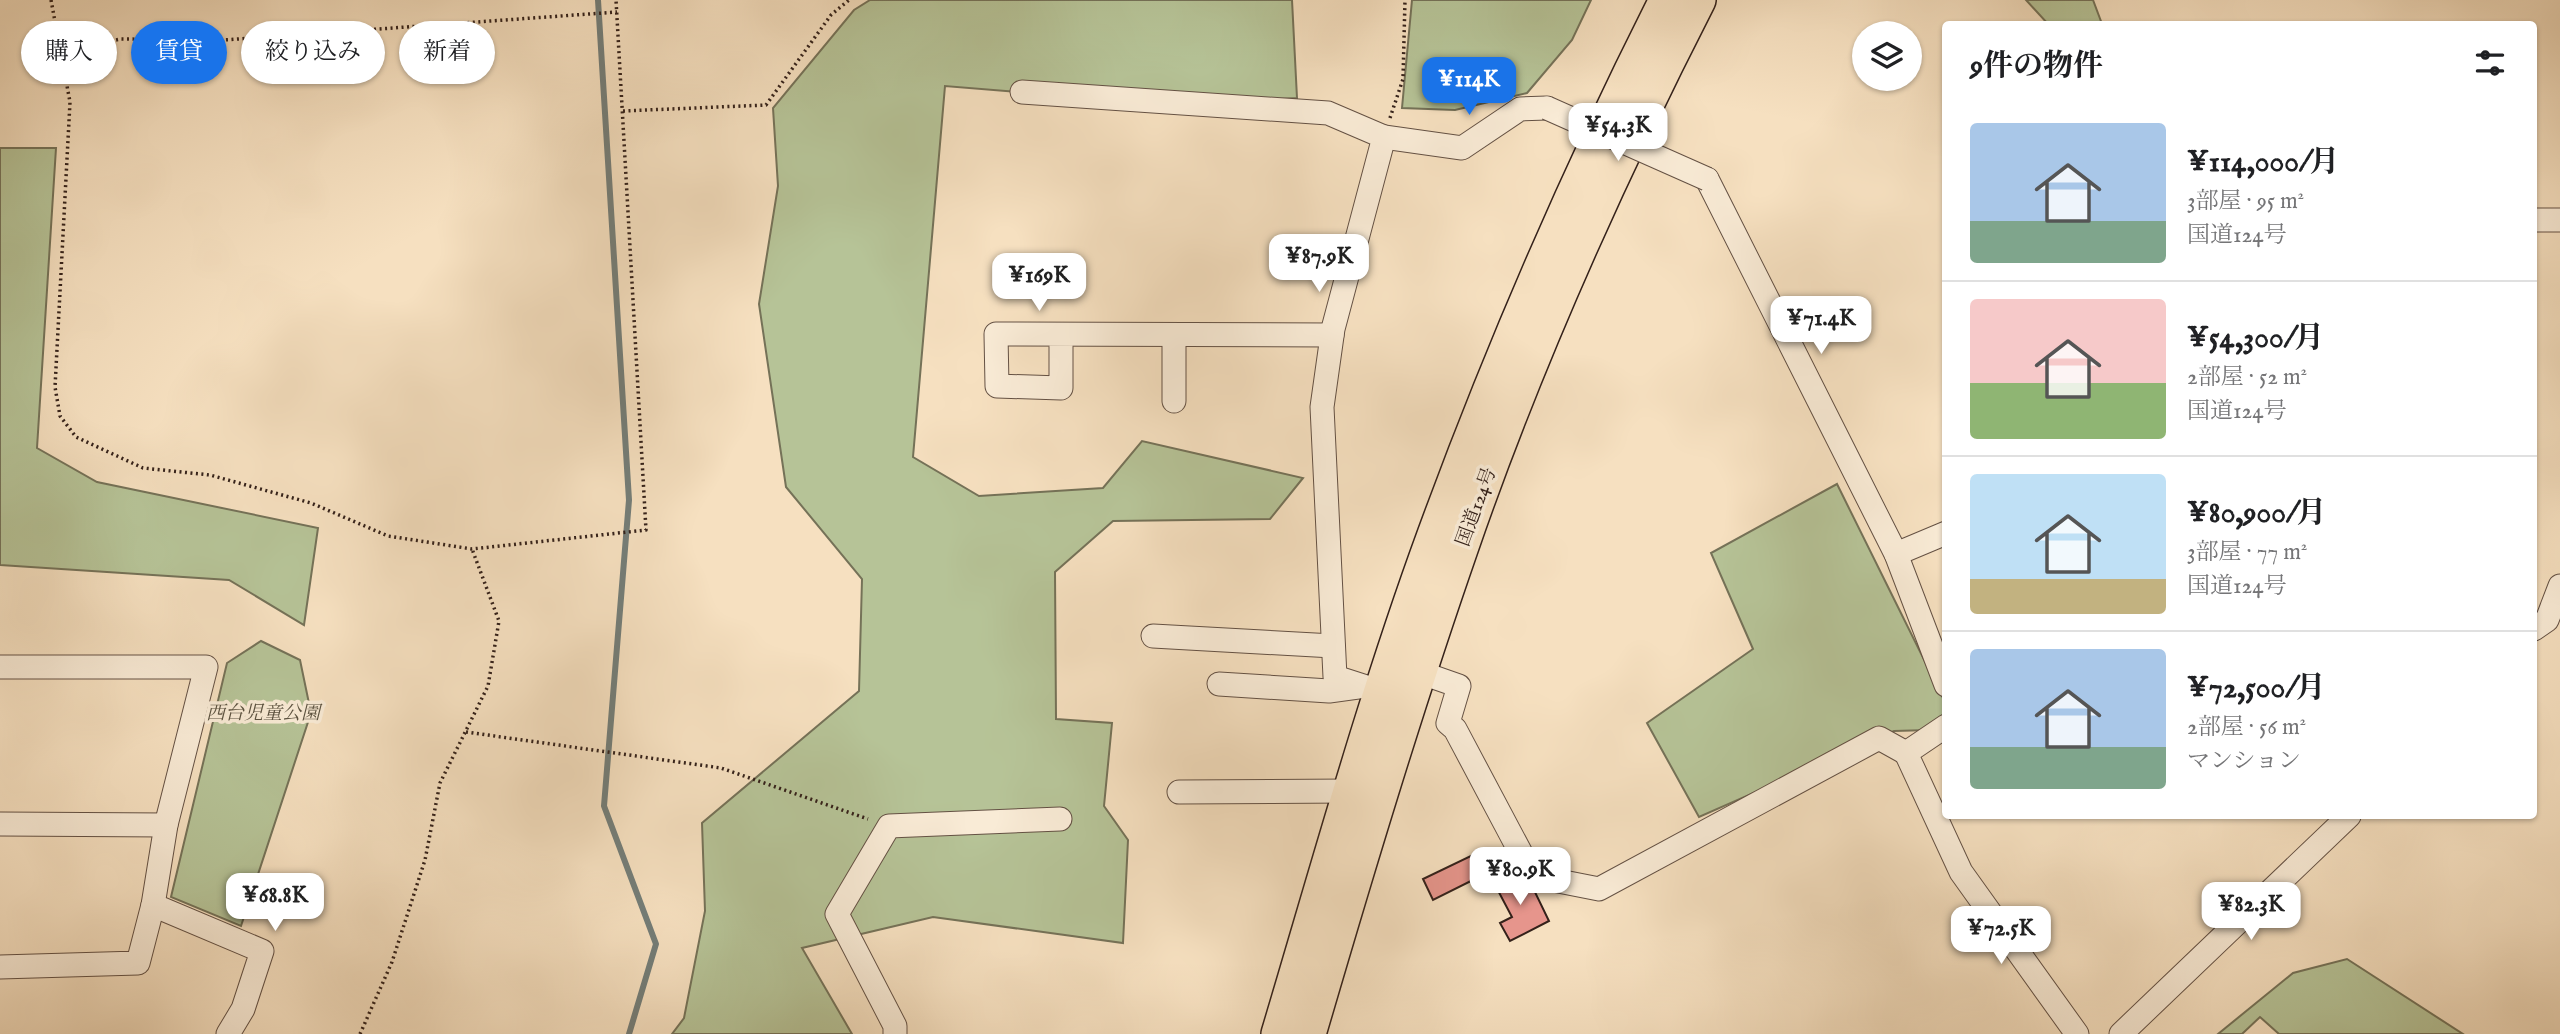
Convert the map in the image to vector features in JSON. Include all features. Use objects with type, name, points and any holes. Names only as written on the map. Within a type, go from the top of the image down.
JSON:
[{"type":"highway","name":"国道124号","points":[[1299,1031],[1433,537],[1548,247],[1665,0]]},
{"type":"highway","name":"国道124号","points":[[1299,1031],[1350,791],[1393,688],[1463,543],[1537,351],[1643,110],[1699,0]]},
{"type":"street","points":[[1023,92],[1328,113],[1384,137],[1462,148],[1520,109],[1547,108],[1707,179],[1896,554],[1942,675]]},
{"type":"street","points":[[1384,137],[1332,335],[1322,407],[1335,677],[1393,688]]},
{"type":"street","points":[[2537,220],[2560,220]]},
{"type":"street","points":[[1061,335],[1332,335]]},
{"type":"street","points":[[1174,335],[1174,401]]},
{"type":"street","points":[[1896,554],[1942,535]]},
{"type":"street","points":[[2537,627],[2547,620],[2560,586]]},
{"type":"street","points":[[1153,636],[1334,646]]},
{"type":"street","points":[[0,667],[206,667],[166,825],[153,905],[138,962],[0,967]]},
{"type":"street","points":[[1219,684],[1329,691],[1459,686],[1448,723],[1455,729],[1533,876],[1599,889],[1879,738],[1906,753],[1961,873],[2077,1034]]},
{"type":"street","points":[[1906,753],[1942,729]]},
{"type":"street","points":[[1179,792],[1350,791]]},
{"type":"street","points":[[895,1034],[895,1026],[837,914],[890,826],[1060,819]]},
{"type":"street","points":[[2121,1034],[2346,819]]},
{"type":"street","points":[[0,824],[166,825]]},
{"type":"street","points":[[153,905],[262,951],[243,1009],[228,1034]]},
{"type":"path","points":[[51,0],[56,21]]},
{"type":"path","points":[[67,84],[70,102],[55,387],[60,416],[76,438],[143,468],[210,475],[311,503],[388,536],[472,549],[646,530],[616,0]]},
{"type":"path","points":[[622,111],[766,105],[831,15],[849,0]]},
{"type":"path","points":[[1384,137],[1403,79],[1405,0]]},
{"type":"path","points":[[117,39],[224,40],[617,12]]},
{"type":"path","points":[[360,1034],[392,962],[413,890],[425,860],[440,783],[488,686],[499,621],[472,549]]},
{"type":"path","points":[[465,732],[721,768],[890,826]]},
{"type":"green space","points":[[870,0],[1292,0],[1297,98],[1178,105],[945,86],[913,457],[979,496],[1103,488],[1142,441],[1303,478],[1270,519],[1113,521],[1055,572],[1056,719],[1112,723],[1104,806],[1128,840],[1123,943],[933,917],[802,948],[852,1034],[672,1034],[684,1018],[705,911],[702,823],[859,691],[862,579],[786,487],[759,304],[778,186],[773,108],[854,10]]},
{"type":"green space","points":[[1412,0],[1591,0],[1572,40],[1527,93],[1455,110],[1402,108]]},
{"type":"green space","points":[[2026,0],[2093,0],[2101,21],[2045,21]]},
{"type":"green space","points":[[0,148],[56,148],[37,448],[97,482],[318,528],[304,625],[229,580],[0,565]]},
{"type":"green space","points":[[1837,484],[1942,696],[1942,725],[1929,730],[1894,731],[1699,817],[1647,723],[1753,649],[1711,553]]},
{"type":"green space","name":"西台児童公園","points":[[261,641],[300,660],[311,713],[241,926],[171,897],[227,663]]},
{"type":"green space","points":[[2347,959],[2463,1034],[2279,1034],[2260,1017],[2242,1034],[2218,1034],[2293,973]]},
{"type":"building","points":[[1479,852],[1489,872],[1433,900],[1423,879]]},
{"type":"building","points":[[1515,872],[1524,887],[1534,890],[1549,921],[1510,941],[1500,923],[1512,917],[1494,883]]},
{"type":"waterway","points":[[598,0],[629,500],[604,806],[656,944],[629,1034]]}]
